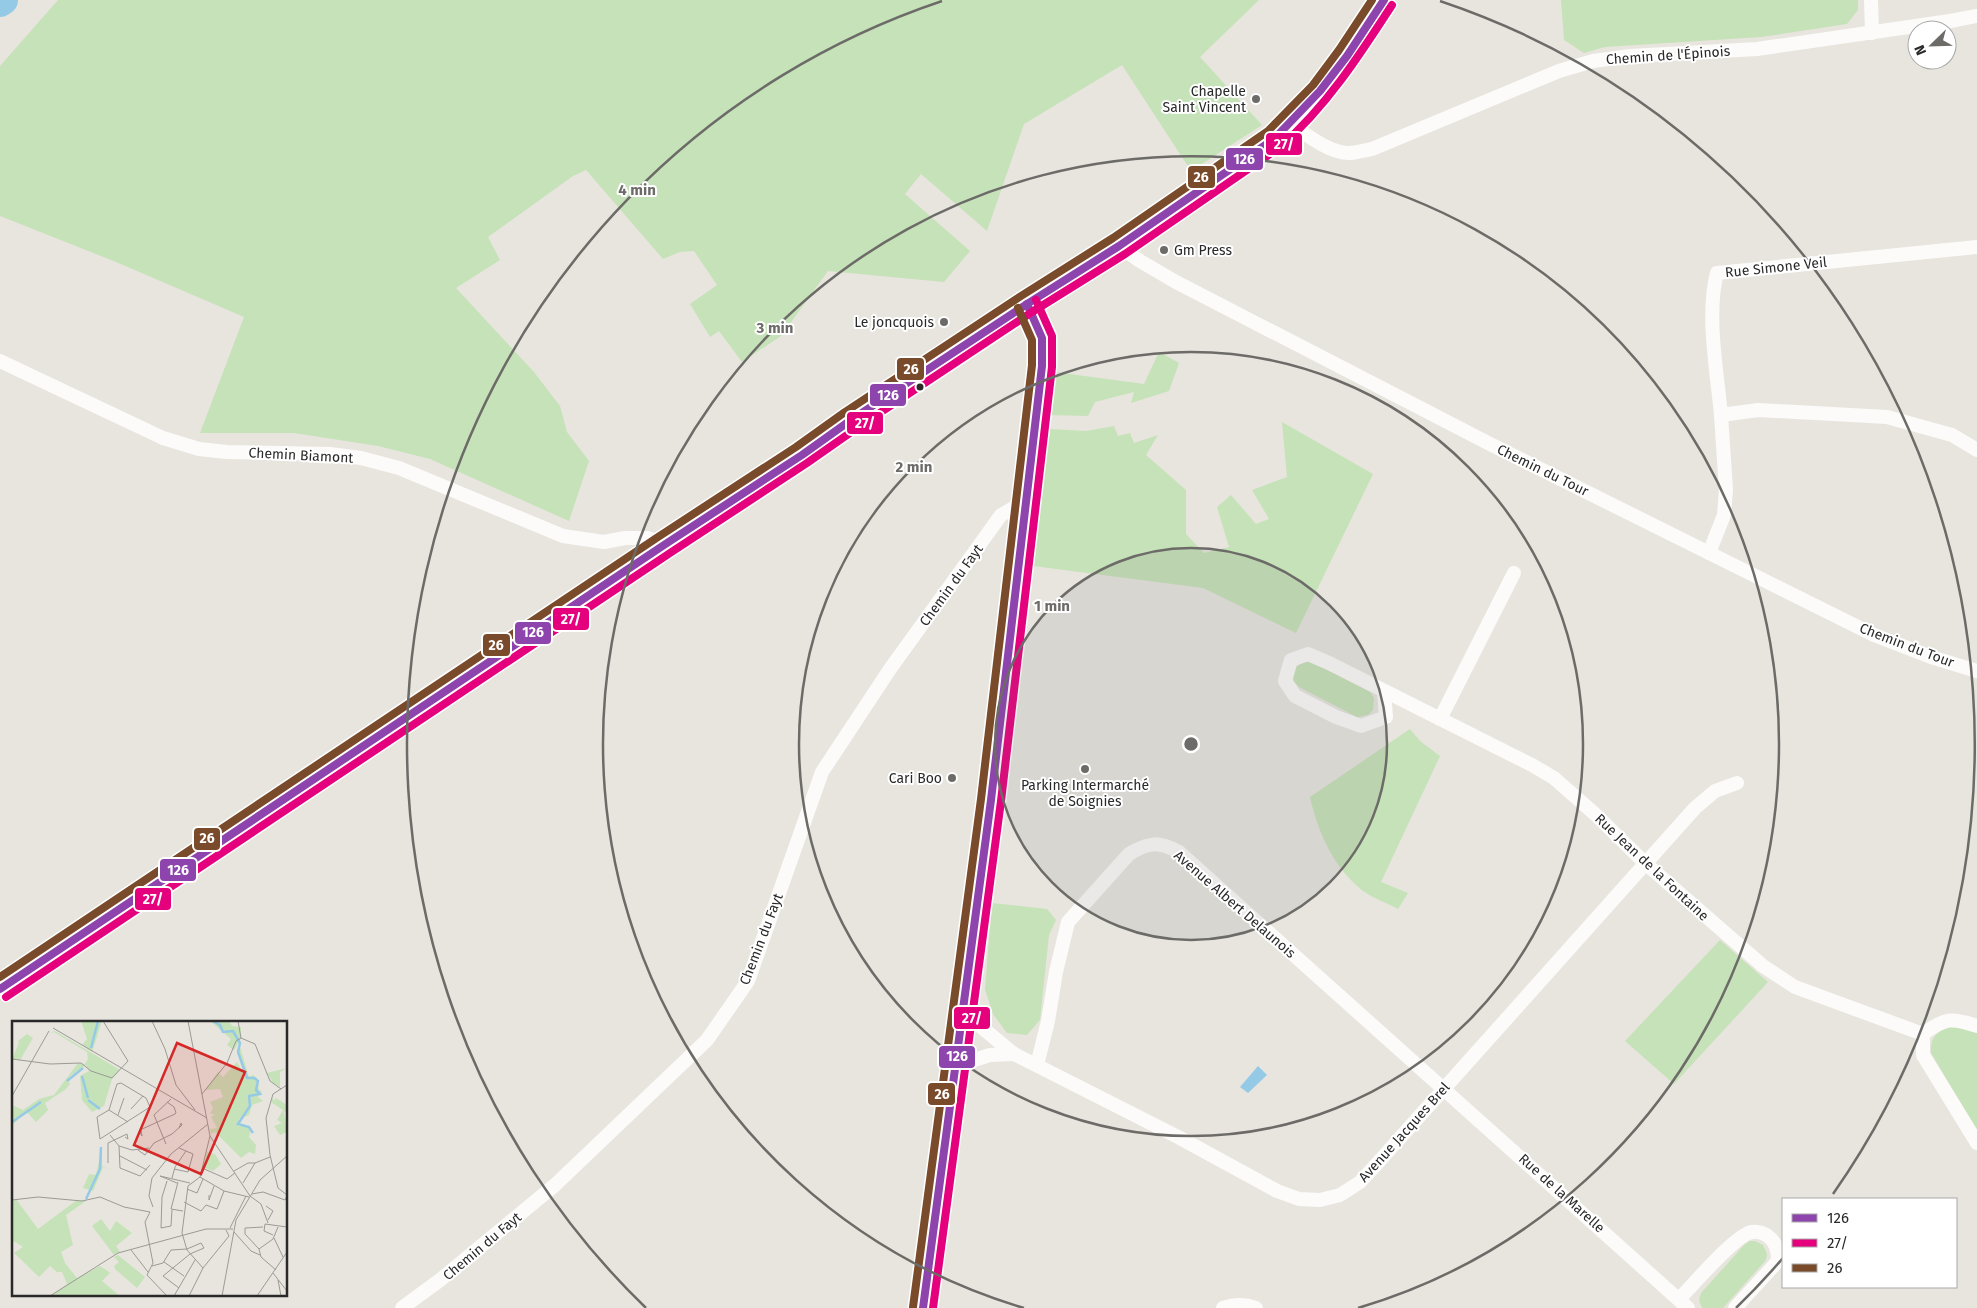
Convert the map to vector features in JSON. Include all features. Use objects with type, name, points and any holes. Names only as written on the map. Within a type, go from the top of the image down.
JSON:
[{"type":"main road","points":[[0,989],[664,545],[802,455],[851,420],[1119,246],[1274,139],[1319,94],[1344,62],[1384,0]]},
{"type":"main road","points":[[923,1308],[989,810],[1028,500],[1042,366],[1042,338],[1027,304]]},
{"type":"street","points":[[1871,0],[1872,33]]},
{"type":"street","name":"Chemin de l'Épinois","points":[[1291,124],[1310,138],[1329,148],[1347,153],[1356,152],[1372,149],[1559,72],[1593,61],[1630,56],[1757,49],[1977,16]]},
{"type":"street","name":"Chemin du Tour","points":[[1119,246],[1176,282],[1481,439],[1710,553],[1874,634],[1931,657],[1977,671]]},
{"type":"street","name":"Rue Simone Veil","points":[[1722,415],[1711,308],[1713,286],[1717,273],[1977,247]]},
{"type":"street","name":"Chemin Biamont","points":[[0,361],[163,438],[199,449],[227,452],[330,454],[361,458],[399,468],[564,536],[604,542],[625,538],[648,538],[664,545]]},
{"type":"street","points":[[1710,553],[1724,515],[1726,490],[1722,415],[1758,410],[1887,417],[1952,435],[1977,450]]},
{"type":"street","name":"Chemin du Fayt","points":[[402,1308],[440,1280],[555,1185],[707,1040],[748,981],[822,772],[890,669],[1001,515],[1028,500]]},
{"type":"street","points":[[1440,719],[1514,573]]},
{"type":"street","name":"Rue Jean de la Fontaine","points":[[1384,691],[1386,717],[1362,726],[1336,717],[1295,696],[1285,681],[1291,660],[1308,654],[1384,691],[1532,765],[1554,778],[1645,863],[1763,966],[1795,987],[1923,1034]]},
{"type":"street","name":"Avenue Jacques Brel","points":[[962,1011],[1014,1054],[1171,1133],[1277,1191],[1299,1199],[1320,1200],[1340,1195],[1360,1182],[1695,808],[1715,791],[1737,783]]},
{"type":"street","name":"Avenue Albert Delaunois","points":[[1037,1065],[1068,922],[1129,854],[1153,843],[1167,846],[1179,852],[1444,1088]]},
{"type":"street","points":[[1977,1026],[1949,1019],[1938,1022],[1923,1034],[1923,1054],[1977,1143]]},
{"type":"street","name":"Avenue Jacques Brel","points":[[957,1060],[971,1061],[990,1055],[1014,1054]]},
{"type":"street","name":"Rue de la Marelle","points":[[1444,1088],[1684,1304],[1737,1239],[1750,1232],[1762,1232],[1773,1240],[1778,1251],[1778,1261],[1735,1308]]},
{"type":"street","points":[[1223,1308],[1234,1305],[1247,1305],[1256,1308]]},
{"type":"green space","points":[[58,0],[1259,0],[1200,57],[1262,125],[1191,171],[1122,65],[1024,124],[987,231],[921,174],[905,194],[970,251],[944,282],[828,271],[781,336],[742,362],[719,331],[710,337],[690,304],[717,285],[694,251],[680,252],[663,259],[586,170],[573,176],[488,237],[500,260],[456,288],[534,372],[560,406],[567,432],[589,461],[569,521],[430,459],[378,446],[294,433],[200,433],[244,317],[116,262],[0,216],[0,66]]},
{"type":"green space","points":[[1561,0],[1858,0],[1858,10],[1847,24],[1761,37],[1605,47],[1584,53],[1564,40]]},
{"type":"green space","points":[[1159,352],[1179,363],[1169,391],[1131,403],[1134,392],[1095,402],[1088,416],[1050,415],[1055,372],[1144,384]]},
{"type":"green space","points":[[1282,422],[1373,474],[1296,633],[1203,588],[1033,566],[1049,429],[1086,431],[1114,426],[1118,436],[1130,433],[1134,443],[1158,435],[1146,455],[1186,490],[1186,534],[1204,553],[1229,547],[1217,507],[1231,495],[1256,524],[1269,519],[1252,490],[1287,477]]},
{"type":"green space","points":[[1305,662],[1312,662],[1370,692],[1374,698],[1373,710],[1368,715],[1357,717],[1299,687],[1294,681],[1294,671]]},
{"type":"green space","points":[[1410,729],[1420,741],[1440,756],[1381,882],[1408,893],[1398,909],[1363,891],[1344,872],[1323,836],[1310,797]]},
{"type":"green space","points":[[992,903],[1047,909],[1056,920],[1049,935],[1040,1020],[1027,1035],[1007,1033],[993,1014],[985,989]]},
{"type":"green space","points":[[1720,940],[1768,982],[1674,1084],[1625,1041]]},
{"type":"green space","points":[[1952,1025],[1977,1033],[1977,1130],[1931,1053],[1932,1042],[1936,1035]]},
{"type":"green space","points":[[1750,1241],[1763,1245],[1767,1254],[1766,1260],[1723,1308],[1702,1308],[1699,1300],[1701,1293],[1745,1244]]},
{"type":"water","points":[[1258,1066],[1267,1075],[1248,1093],[1240,1087]]},
{"type":"transit line","name":"26","points":[[0,977],[658,537],[796,447],[845,412],[1113,238],[1268,131],[1313,85],[1372,0]]},
{"type":"transit line","name":"126","points":[[0,989],[664,545],[802,455],[851,420],[1119,246],[1274,139],[1320,91],[1347,56],[1384,0]]},
{"type":"transit line","name":"27/","points":[[6,997],[857,428],[1032,312],[1125,254],[1280,147],[1297,132],[1327,98],[1354,62],[1392,5]]},
{"type":"transit line","name":"27/","points":[[933,1308],[1001,801],[1052,367],[1052,336],[1036,300]]},
{"type":"transit line","name":"126","points":[[923,1308],[991,800],[1042,366],[1042,338],[1027,304]]},
{"type":"transit line","name":"26","points":[[913,1307],[981,799],[1032,365],[1032,340],[1018,308]]},
{"type":"place","name":"Chapelle Saint Vincent","points":[[1256,99]]},
{"type":"place","name":"Gm Press","points":[[1164,250]]},
{"type":"place","name":"Le joncquois","points":[[944,322]]},
{"type":"place","name":"Parking Intermarché de Soignies","points":[[1085,769]]},
{"type":"place","name":"Cari Boo","points":[[952,778]]}]
